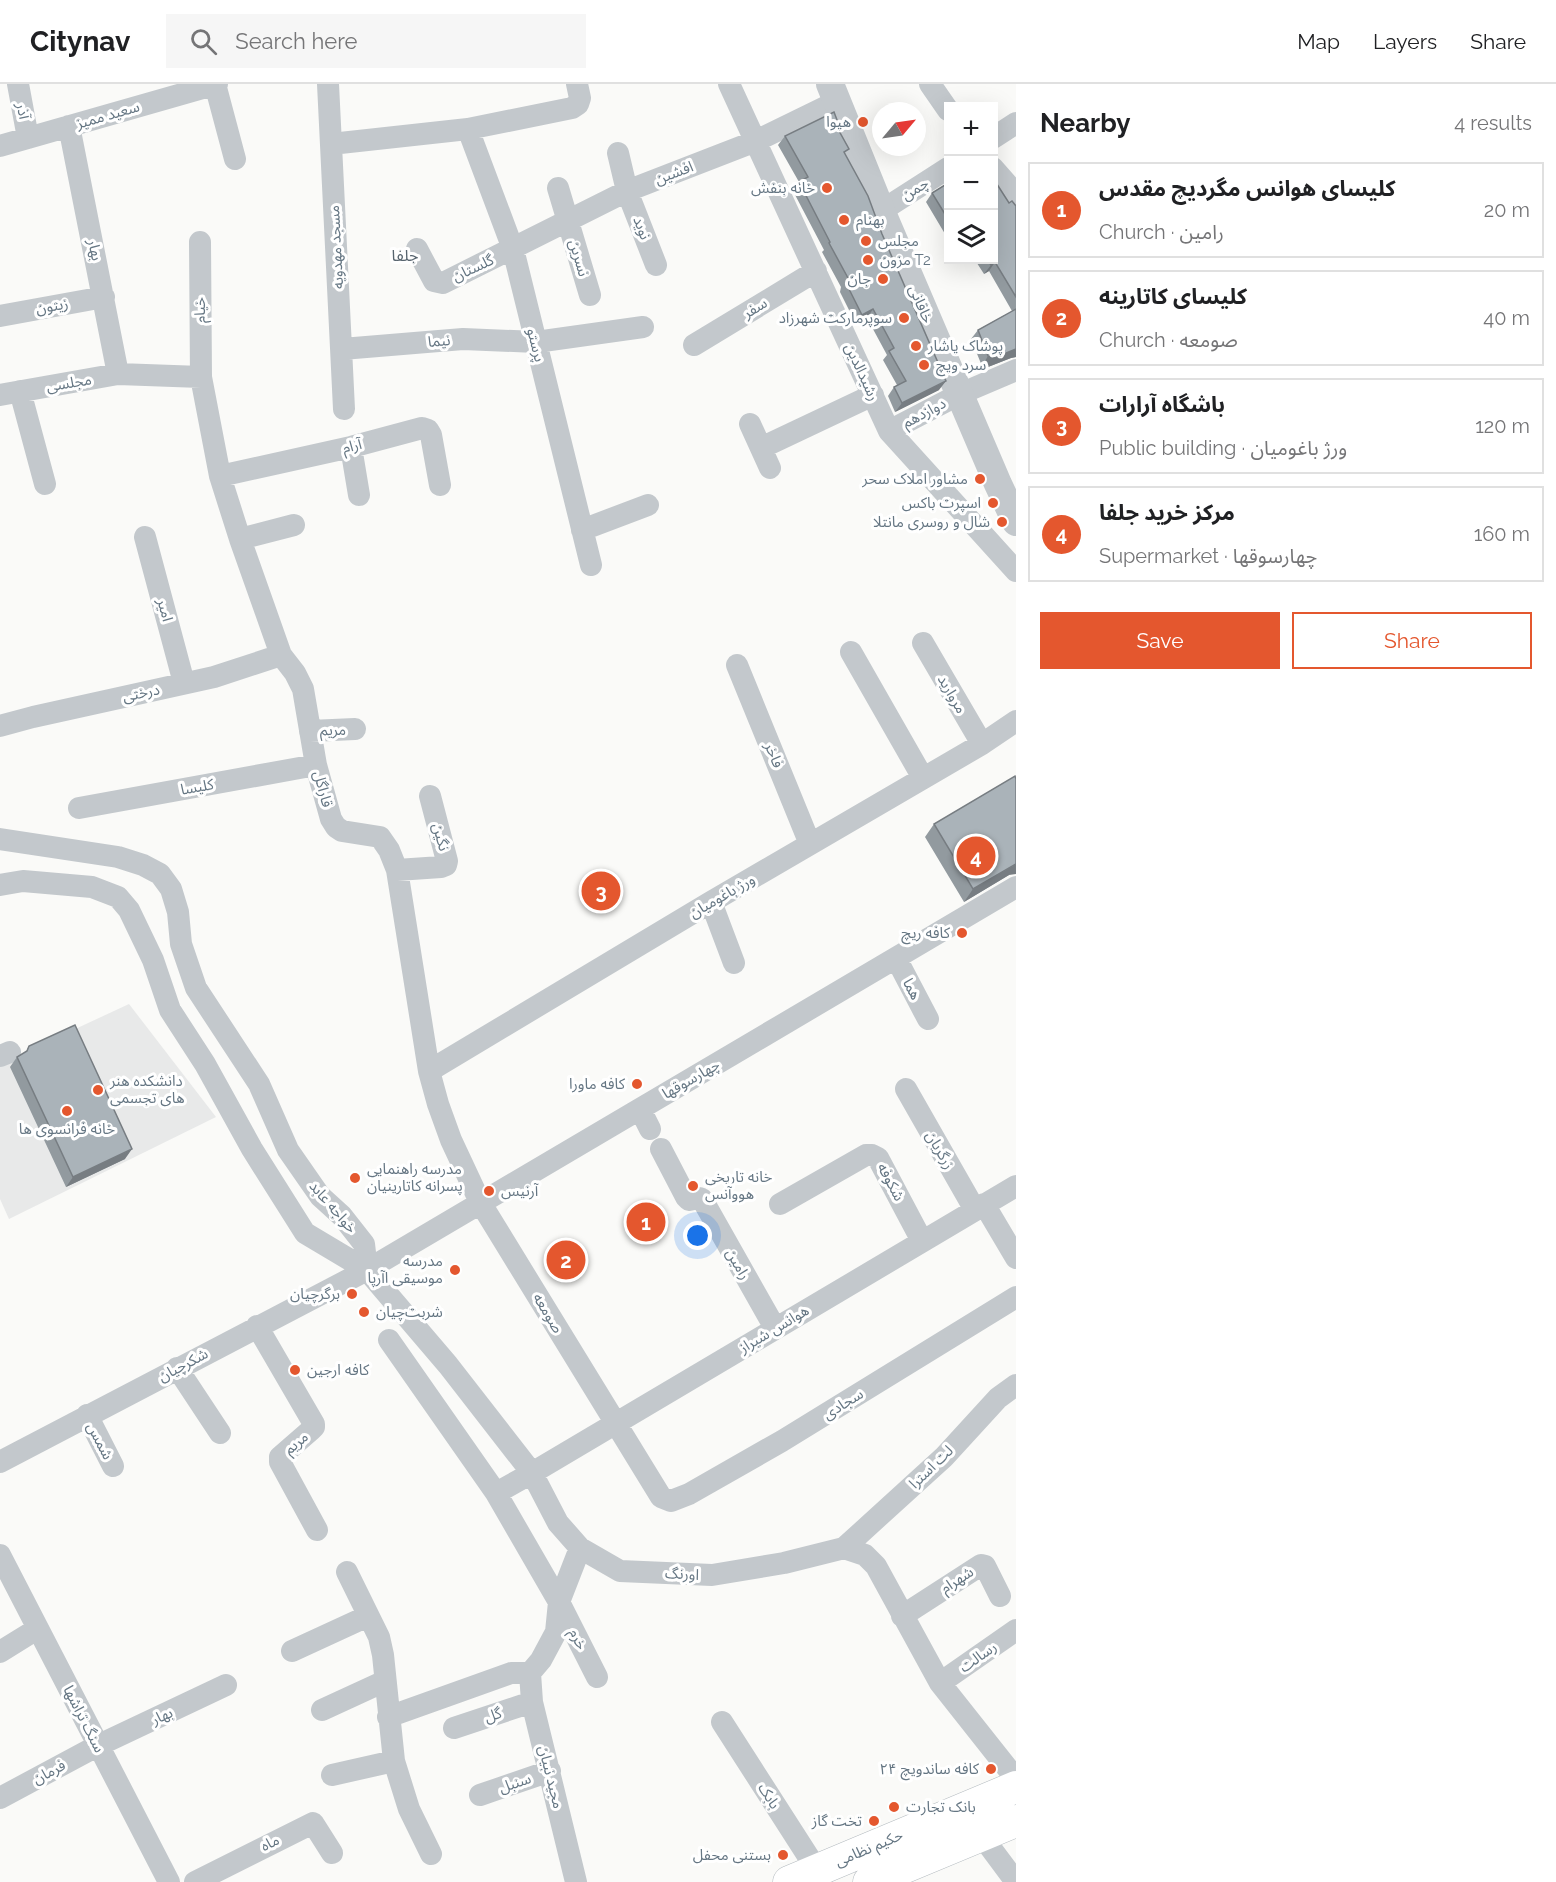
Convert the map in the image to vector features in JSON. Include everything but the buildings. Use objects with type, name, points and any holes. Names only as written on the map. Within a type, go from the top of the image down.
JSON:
[{"type":"main road","name":"حکیم نظامی","points":[[809,1878],[1016,1787]]},
{"type":"main road","name":"حکیم نظامی","points":[[869,1882],[1016,1821]]},
{"type":"street","name":"آذر","points":[[18,84],[28,138]]},
{"type":"street","name":"سعید ممیز","points":[[0,146],[69,126],[167,91],[216,84]]},
{"type":"street","points":[[216,84],[235,159]]},
{"type":"street","name":"مسجد مهدویه","points":[[328,84],[344,410]]},
{"type":"street","points":[[331,144],[468,129],[572,108],[578,104],[580,98],[577,84]]},
{"type":"street","name":"رشیدالدین","points":[[729,84],[889,431],[1016,571]]},
{"type":"street","points":[[930,84],[944,104]]},
{"type":"street","name":"افشین","points":[[513,249],[627,191],[756,141],[834,93]]},
{"type":"street","name":"خاقانی","points":[[834,93],[881,211],[960,394],[1007,480],[1016,522]]},
{"type":"street","points":[[998,135],[1016,123]]},
{"type":"street","name":"بهار","points":[[69,126],[118,374]]},
{"type":"street","name":"پرستو","points":[[468,129],[513,249],[591,565]]},
{"type":"street","name":"نوید","points":[[618,153],[627,191],[657,265]]},
{"type":"street","name":"چمن","points":[[881,211],[944,171]]},
{"type":"street","points":[[998,174],[1016,194]]},
{"type":"street","name":"نسرین","points":[[558,188],[590,295]]},
{"type":"street","name":"خیام","points":[[200,242],[201,377]]},
{"type":"street","name":"گلستان","points":[[417,249],[434,281],[438,283],[513,249]]},
{"type":"street","name":"سفر","points":[[694,345],[816,271]]},
{"type":"street","name":"زیتون","points":[[0,316],[104,297]]},
{"type":"street","name":"نیما","points":[[342,349],[463,339],[536,342],[643,327]]},
{"type":"street","name":"دوازدهم","points":[[889,431],[960,394],[1016,370]]},
{"type":"street","name":"مجلسی","points":[[45,484],[10,393],[118,374],[201,377]]},
{"type":"street","name":"قاراگل","points":[[201,377],[220,476],[281,655],[300,680],[316,765],[331,819],[342,831],[380,837],[389,850],[397,870],[429,1071],[451,1140],[480,1202]]},
{"type":"street","points":[[761,448],[873,395]]},
{"type":"street","points":[[750,424],[770,468]]},
{"type":"street","name":"آرام","points":[[220,476],[351,447],[422,428],[428,430],[431,435],[440,485]]},
{"type":"street","points":[[351,447],[359,495]]},
{"type":"street","points":[[582,530],[648,505]]},
{"type":"street","points":[[240,539],[294,525]]},
{"type":"street","name":"امیر","points":[[146,537],[184,683]]},
{"type":"street","name":"مروارید","points":[[923,643],[982,744]]},
{"type":"street","points":[[851,652],[923,778]]},
{"type":"street","name":"درختی","points":[[0,726],[214,677],[281,655]]},
{"type":"street","name":"فاخر","points":[[737,665],[810,844]]},
{"type":"street","name":"ورژ باغومیان","points":[[429,1071],[711,902],[982,744],[1016,721]]},
{"type":"street","name":"مریم","points":[[310,730],[355,729]]},
{"type":"street","name":"کلیسا","points":[[79,808],[316,765]]},
{"type":"street","name":"نگین","points":[[397,870],[446,865],[447,861],[430,796]]},
{"type":"street","name":"خواجه عابد","points":[[0,839],[118,857],[143,865],[160,874],[171,889],[178,912],[181,944],[196,988],[259,1084],[288,1150],[320,1196],[342,1216],[364,1244],[367,1270]]},
{"type":"street","name":"خواجه عابد","points":[[0,885],[23,881],[92,887],[118,897],[129,910],[153,960],[170,1010],[206,1064],[252,1149],[305,1233],[367,1270]]},
{"type":"street","name":"چهارسوقها","points":[[367,1270],[1016,887]]},
{"type":"street","points":[[711,902],[734,963]]},
{"type":"street","name":"هما","points":[[896,958],[928,1019]]},
{"type":"street","name":"زرگریان","points":[[906,1089],[979,1207],[1016,1258]]},
{"type":"street","name":"رامین","points":[[640,1109],[686,1197],[689,1200],[702,1199],[775,1328]]},
{"type":"street","name":"شکوفه","points":[[780,1204],[866,1155],[872,1155],[878,1158],[922,1241]]},
{"type":"street","name":"هوانس شیراز","points":[[496,1493],[1016,1186]]},
{"type":"street","name":"صومعه","points":[[480,1202],[615,1424],[665,1500]]},
{"type":"street","name":"شکرچیان","points":[[0,1462],[367,1270]]},
{"type":"street","name":"اورنگ","points":[[367,1270],[448,1365],[532,1473],[558,1523],[580,1548],[620,1570],[711,1575],[784,1563],[844,1548]]},
{"type":"street","name":"سجادی","points":[[665,1500],[671,1501],[689,1494],[782,1441],[1016,1297]]},
{"type":"street","name":"مریم","points":[[257,1326],[314,1424],[311,1430],[280,1457],[280,1462],[317,1530]]},
{"type":"street","points":[[389,1340],[496,1493],[559,1602]]},
{"type":"street","points":[[177,1368],[220,1433]]},
{"type":"street","name":"لت استرا","points":[[844,1548],[944,1457],[998,1398],[1016,1385]]},
{"type":"street","name":"شمس","points":[[87,1415],[112,1466]]},
{"type":"street","points":[[388,1717],[511,1673],[530,1673],[541,1660],[556,1632],[559,1602],[580,1548]]},
{"type":"street","points":[[844,1548],[865,1555],[876,1566],[940,1683],[1016,1779]]},
{"type":"street","name":"سنگ تراشها","points":[[0,1556],[169,1882]]},
{"type":"street","name":"شهرام","points":[[902,1616],[981,1564],[985,1566],[1000,1596]]},
{"type":"street","points":[[347,1572],[379,1637],[394,1761],[409,1809],[431,1854]]},
{"type":"street","name":"خرم","points":[[559,1602],[597,1677]]},
{"type":"street","points":[[292,1651],[368,1616]]},
{"type":"street","points":[[0,1652],[37,1629]]},
{"type":"street","name":"رسالت","points":[[940,1683],[1016,1630]]},
{"type":"street","name":"مجید نبیان","points":[[530,1673],[532,1702],[576,1882]]},
{"type":"street","points":[[322,1710],[385,1681]]},
{"type":"street","name":"بهار","points":[[97,1746],[226,1685]]},
{"type":"street","name":"گل","points":[[454,1728],[532,1702]]},
{"type":"street","name":"بابک","points":[[722,1722],[809,1878]]},
{"type":"street","name":"فرمان","points":[[0,1798],[97,1746]]},
{"type":"street","points":[[332,1775],[394,1761]]},
{"type":"street","name":"سنبل","points":[[480,1795],[550,1771]]},
{"type":"street","name":"ماه","points":[[195,1882],[312,1823],[332,1853]]},
{"type":"street","points":[[981,1835],[1016,1882]]},
{"type":"shaded area","name":"دانشکده هنر های تجسمی","points":[[129,1004],[216,1117],[9,1219],[0,1199],[0,1064]]},
{"type":"place","name":"هیوا","points":[[863,122]]},
{"type":"place","name":"خانه بنفش","points":[[827,188]]},
{"type":"place","name":"بهنام","points":[[844,220]]},
{"type":"place","name":"مجلس","points":[[866,241]]},
{"type":"place","name":"مزون T2","points":[[868,260]]},
{"type":"place","name":"جان","points":[[883,279]]},
{"type":"place","name":"سوپرمارکت شهرزاد","points":[[904,318]]},
{"type":"place","name":"پوشاک یاشار","points":[[916,346]]},
{"type":"place","name":"سرد ویچ","points":[[924,365]]},
{"type":"place","name":"مشاور املاک سحر","points":[[980,479]]},
{"type":"place","name":"اسپرت باکس","points":[[993,503]]},
{"type":"place","name":"شال و روسری مانتلا","points":[[1002,522]]},
{"type":"place","name":"مرکز خرید جلفا","points":[[976,856]]},
{"type":"place","name":"باشگاه آرارات","points":[[601,891]]},
{"type":"place","name":"کافه ریچ","points":[[962,933]]},
{"type":"place","name":"کافه ماورا","points":[[637,1084]]},
{"type":"place","name":"دانشکده هنر های تجسمی","points":[[98,1090]]},
{"type":"place","name":"خانه فرانسوی ها","points":[[67,1111]]},
{"type":"place","name":"مدرسه راهنمایی پسرانه کاتارینیان","points":[[355,1178]]},
{"type":"place","name":"خانه تاریخی هووآنس","points":[[693,1186]]},
{"type":"place","name":"آرنیس","points":[[489,1191]]},
{"type":"place","name":"کلیسای هوانس مگردیچ مقدس","points":[[646,1222]]},
{"type":"place","name":"کلیسای کاتارینه","points":[[566,1260]]},
{"type":"place","name":"مدرسه موسیقی اآرپا","points":[[455,1270]]},
{"type":"place","name":"برگرچیان","points":[[352,1294]]},
{"type":"place","name":"شربت‌چیان","points":[[364,1312]]},
{"type":"place","name":"کافه ارجین","points":[[295,1370]]},
{"type":"place","name":"کافه ساندویچ ۲۴","points":[[991,1769]]},
{"type":"place","name":"بانک تجارت","points":[[894,1807]]},
{"type":"place","name":"تخت گاز","points":[[874,1821]]},
{"type":"place","name":"بستنی محفل","points":[[783,1855]]},
{"type":"district","name":"جلفا","points":[[405,255]]}]
